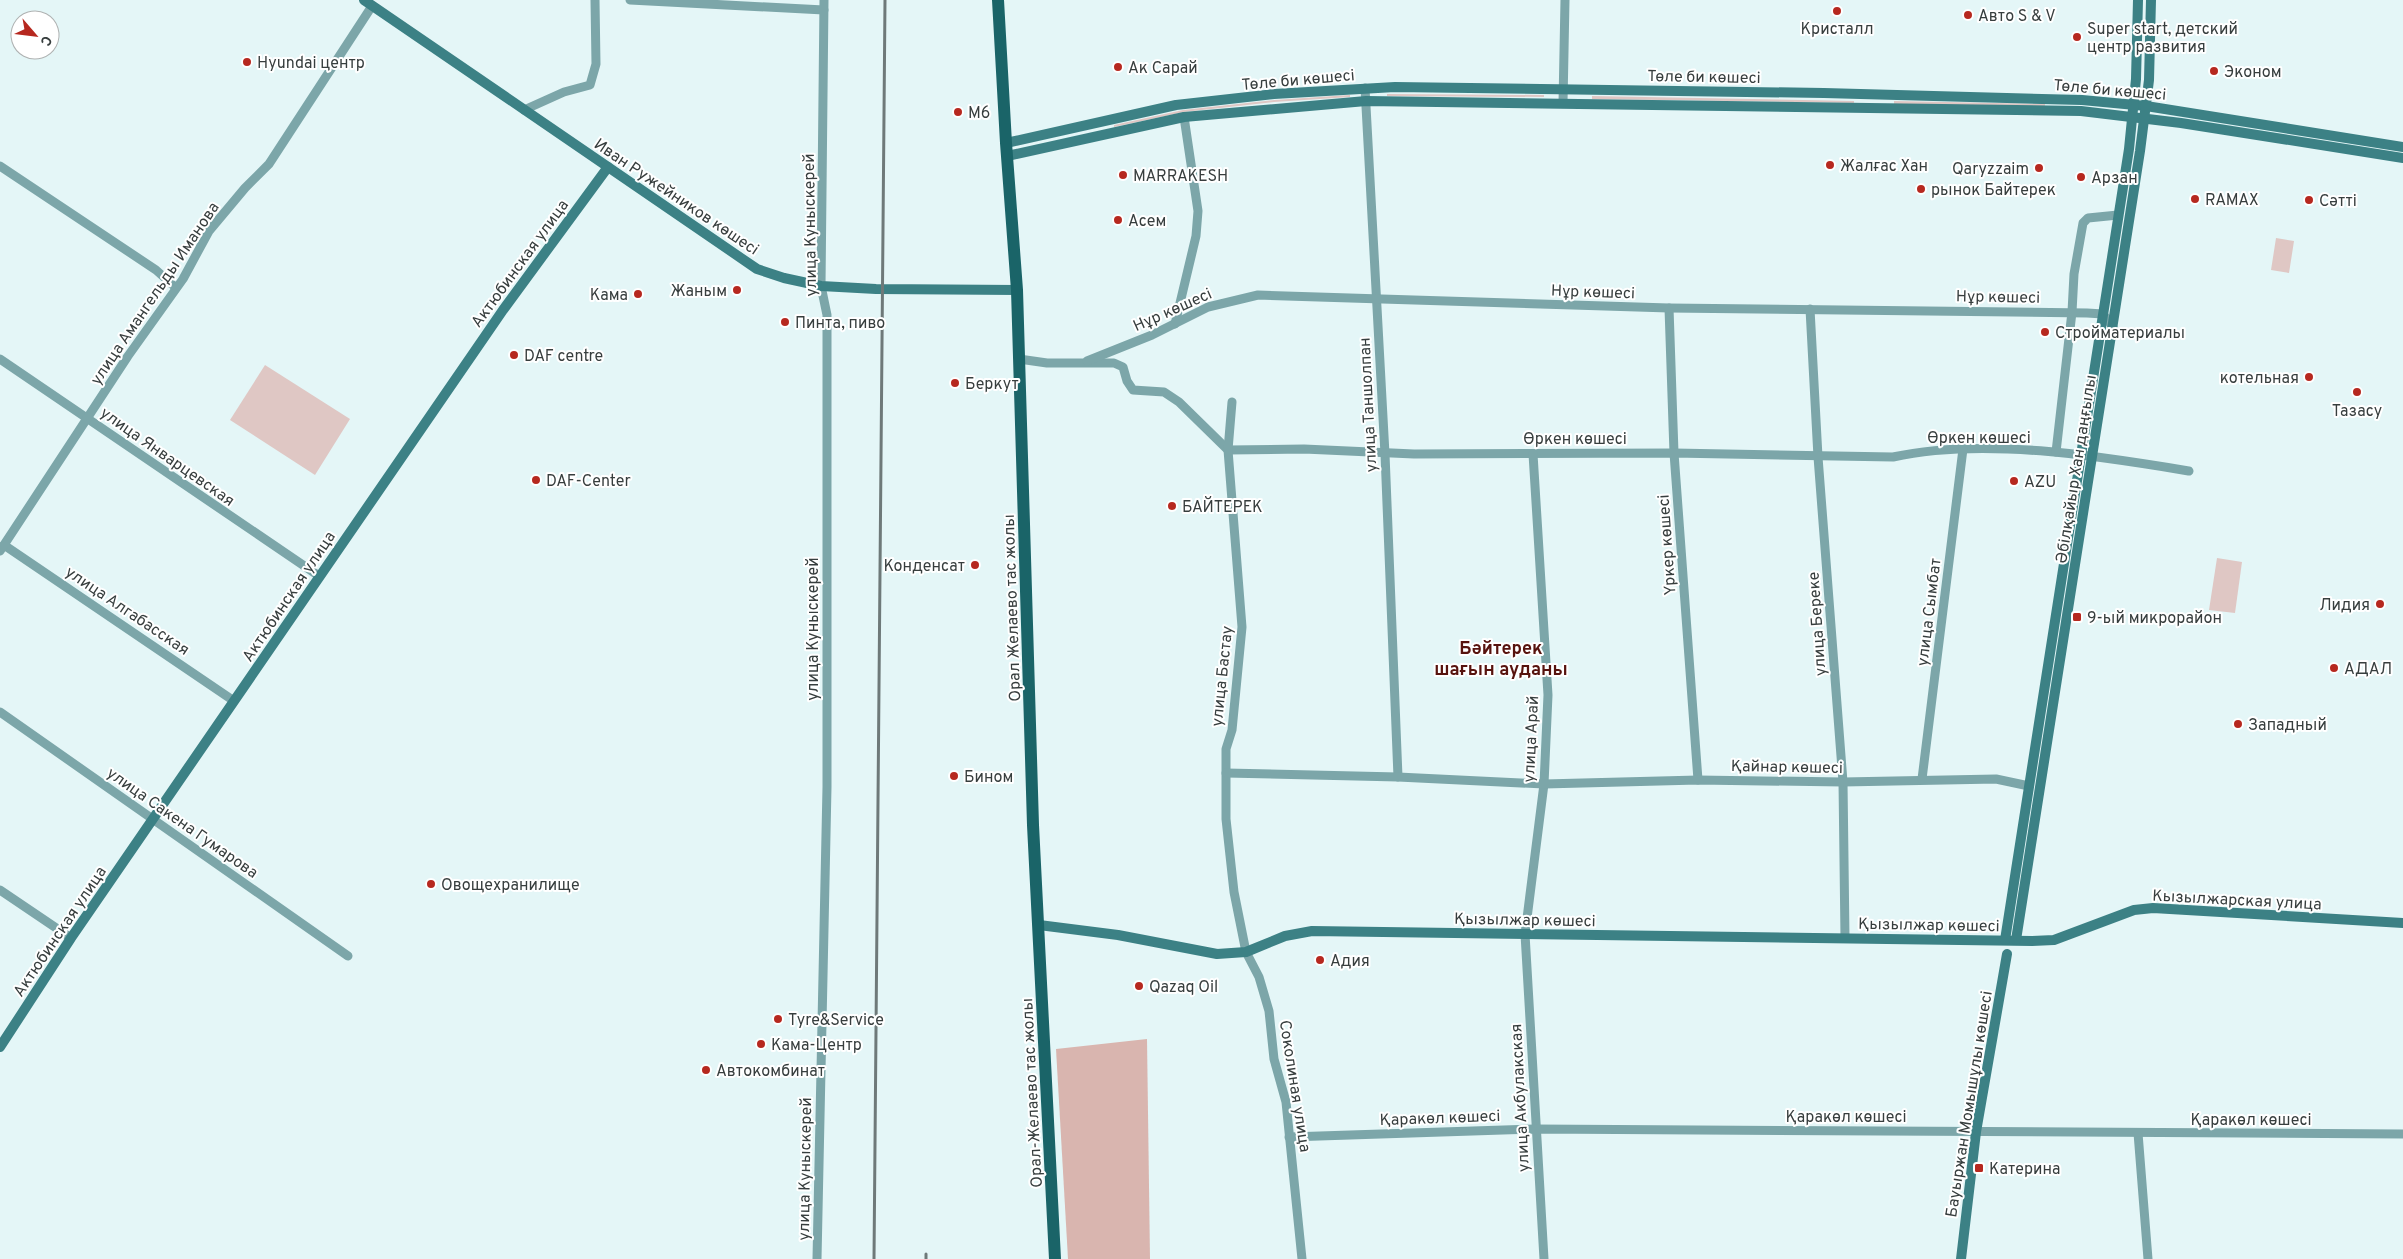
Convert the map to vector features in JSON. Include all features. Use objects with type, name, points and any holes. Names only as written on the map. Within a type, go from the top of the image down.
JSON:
[{"type":"main road","points":[[998,0],[1006,143],[1018,290]]},
{"type":"main road","name":"Орал Желаево тас жолы","points":[[1018,290],[1033,825],[1039,925]]},
{"type":"main road","name":"Орал-Желаево тас жолы","points":[[1039,925],[1056,1259]]},
{"type":"street","points":[[524,110],[564,92],[590,85],[596,64],[595,0]]},
{"type":"street","points":[[630,0],[824,5]]},
{"type":"street","points":[[1562,103],[1565,0]]},
{"type":"street","name":"Әбілқайыр Хан даңғылы","points":[[2010,940],[2029,786],[2132,116],[2136,79],[2138,0]]},
{"type":"street","name":"Әбілқайыр Хан даңғылы","points":[[2010,940],[2113,327],[2146,106],[2151,0]]},
{"type":"street","name":"Иван Ружейников көшесі","points":[[368,3],[757,269],[784,278],[821,286],[876,289],[1018,290]]},
{"type":"street","name":"улица Амангельды Иманова","points":[[2,548],[175,287],[183,279],[210,232],[245,188],[269,164],[368,3]]},
{"type":"street","name":"улица Куныскерей","points":[[818,1259],[827,787],[827,325],[821,286],[824,5]]},
{"type":"street","name":"Төле би көшесі","points":[[1006,143],[1176,105],[1274,94],[1365,88],[1563,89],[2082,100],[2146,106],[2403,147]]},
{"type":"street","name":"улица Таншолпан","points":[[1365,88],[1385,454],[1394,722],[1398,777]]},
{"type":"street","name":"Төле би көшесі","points":[[1008,156],[1184,117],[1366,101],[2081,112],[2132,116],[2403,158]]},
{"type":"street","points":[[1175,324],[1196,236],[1198,211],[1184,117]]},
{"type":"street","points":[[0,166],[156,270],[175,287]]},
{"type":"street","name":"Актюбинская улица","points":[[0,1047],[71,938],[319,576],[503,310],[608,167]]},
{"type":"street","points":[[2056,452],[2072,312],[2074,274],[2083,223],[2088,218],[2118,216]]},
{"type":"street","name":"Нұр көшесі","points":[[1080,364],[1175,324],[1208,306],[1258,295],[1669,308],[2072,312],[2103,314]]},
{"type":"street","name":"Үркер көшесі","points":[[1669,308],[1674,453],[1698,780]]},
{"type":"street","name":"улица Береке","points":[[1810,309],[1818,456],[1844,782],[1845,938]]},
{"type":"street","points":[[2103,314],[2113,327]]},
{"type":"street","points":[[1019,359],[1047,363],[1114,363],[1123,368],[1127,381],[1133,390],[1164,392],[1180,402],[1228,450]]},
{"type":"street","name":"улица Январцевская","points":[[0,360],[89,419],[286,556],[319,576]]},
{"type":"street","name":"улица Бастау","points":[[1232,402],[1228,450],[1242,627],[1232,730],[1226,749],[1226,819],[1233,883],[1246,952]]},
{"type":"street","name":"Өркен көшесі","points":[[1228,450],[1304,448],[1385,454],[1674,453],[1893,457],[1916,452],[1963,449],[2056,452],[2188,471]]},
{"type":"street","name":"улица Сымбат","points":[[1922,779],[1963,449]]},
{"type":"street","name":"улица Арай","points":[[1525,934],[1544,784],[1548,695],[1533,454]]},
{"type":"street","name":"улица Алгабасская","points":[[2,548],[234,701]]},
{"type":"street","name":"улица Сакена Гумарова","points":[[0,712],[348,956]]},
{"type":"street","name":"Қайнар көшесі","points":[[1226,773],[1398,777],[1544,784],[1698,780],[1844,782],[1996,779],[2029,786]]},
{"type":"street","points":[[0,890],[71,938]]},
{"type":"street","name":"Кызылжарская улица","points":[[2010,940],[2054,940],[2134,910],[2153,908],[2403,923]]},
{"type":"street","name":"Қызылжар көшесі","points":[[1039,925],[1118,935],[1217,954],[1246,952],[1285,936],[1312,931],[2010,940]]},
{"type":"street","name":"улица Акбулакская","points":[[1525,934],[1544,1259]]},
{"type":"street","name":"Бауыржан Момышұлы көшесі","points":[[1960,1259],[1976,1132],[2010,940]]},
{"type":"street","name":"Соколиная улица","points":[[1246,952],[1259,977],[1269,1011],[1274,1059],[1286,1102],[1302,1259]]},
{"type":"street","name":"Қаракөл көшесі","points":[[1289,1137],[1535,1129],[2403,1134]]},
{"type":"street","points":[[2138,1133],[2148,1259]]},
{"type":"shaded area","points":[[1387,94],[1544,95],[1544,97],[1387,96]]},
{"type":"shaded area","points":[[1350,95],[1350,97],[1274,102],[1184,112],[1114,127],[1114,125],[1183,110],[1274,100]]},
{"type":"shaded area","points":[[1592,96],[1854,101],[1854,103],[1592,99]]},
{"type":"shaded area","points":[[1894,101],[2045,104],[2045,107],[1894,104]]},
{"type":"shaded area","points":[[2276,238],[2294,241],[2289,273],[2271,270]]},
{"type":"shaded area","points":[[265,365],[350,419],[315,475],[230,420]]},
{"type":"shaded area","points":[[2217,558],[2242,562],[2235,613],[2209,610]]},
{"type":"shaded area","points":[[1147,1039],[1150,1259],[1068,1259],[1056,1049]]},
{"type":"railway","points":[[874,1259],[885,0]]},
{"type":"railway","points":[[926,1254],[926,1259]]},
{"type":"place","name":"Кристалл","points":[[1837,11]]},
{"type":"place","name":"Авто S & V","points":[[1968,15]]},
{"type":"place","name":"Super start, детский центр развития","points":[[2077,37]]},
{"type":"place","name":"Hyundai центр","points":[[247,62]]},
{"type":"place","name":"Ак Сарай","points":[[1118,67]]},
{"type":"place","name":"Эконом","points":[[2214,71]]},
{"type":"place","name":"М6","points":[[958,112]]},
{"type":"place","name":"Жалғас Хан","points":[[1830,165]]},
{"type":"place","name":"Qaryzzaim","points":[[2039,168]]},
{"type":"place","name":"MARRAKESH","points":[[1123,175]]},
{"type":"place","name":"Арзан","points":[[2081,177]]},
{"type":"place","name":"рынок Байтерек","points":[[1921,189]]},
{"type":"place","name":"RAMAX","points":[[2195,199]]},
{"type":"place","name":"Cәтті","points":[[2309,200]]},
{"type":"place","name":"Асем","points":[[1118,220]]},
{"type":"place","name":"Жаным","points":[[737,290]]},
{"type":"place","name":"Кама","points":[[638,294]]},
{"type":"place","name":"Пинта, пиво","points":[[785,322]]},
{"type":"place","name":"Стройматериалы","points":[[2045,332]]},
{"type":"place","name":"DAF centre","points":[[514,355]]},
{"type":"place","name":"котельная","points":[[2309,377]]},
{"type":"place","name":"Беркут","points":[[955,383]]},
{"type":"place","name":"Тазасу","points":[[2357,392]]},
{"type":"place","name":"DAF-Center","points":[[536,480]]},
{"type":"place","name":"AZU","points":[[2014,481]]},
{"type":"place","name":"БАЙТЕРЕК","points":[[1172,506]]},
{"type":"place","name":"Конденсат","points":[[975,565]]},
{"type":"place","name":"Лидия","points":[[2380,604]]},
{"type":"place","name":"9-ый микрорайон","points":[[2077,617]]},
{"type":"place","name":"АДАЛ","points":[[2334,668]]},
{"type":"place","name":"Западный","points":[[2238,724]]},
{"type":"place","name":"Бином","points":[[954,776]]},
{"type":"place","name":"Овощехранилище","points":[[431,884]]},
{"type":"place","name":"Адия","points":[[1320,960]]},
{"type":"place","name":"Qazaq Oil","points":[[1139,986]]},
{"type":"place","name":"Tyre&Service","points":[[778,1019]]},
{"type":"place","name":"Кама-Центр","points":[[761,1044]]},
{"type":"place","name":"Автокомбинат","points":[[706,1070]]},
{"type":"place","name":"Катерина","points":[[1979,1168]]},
{"type":"district","name":"Бәйтерек шағын ауданы","points":[[1501,658]]}]
